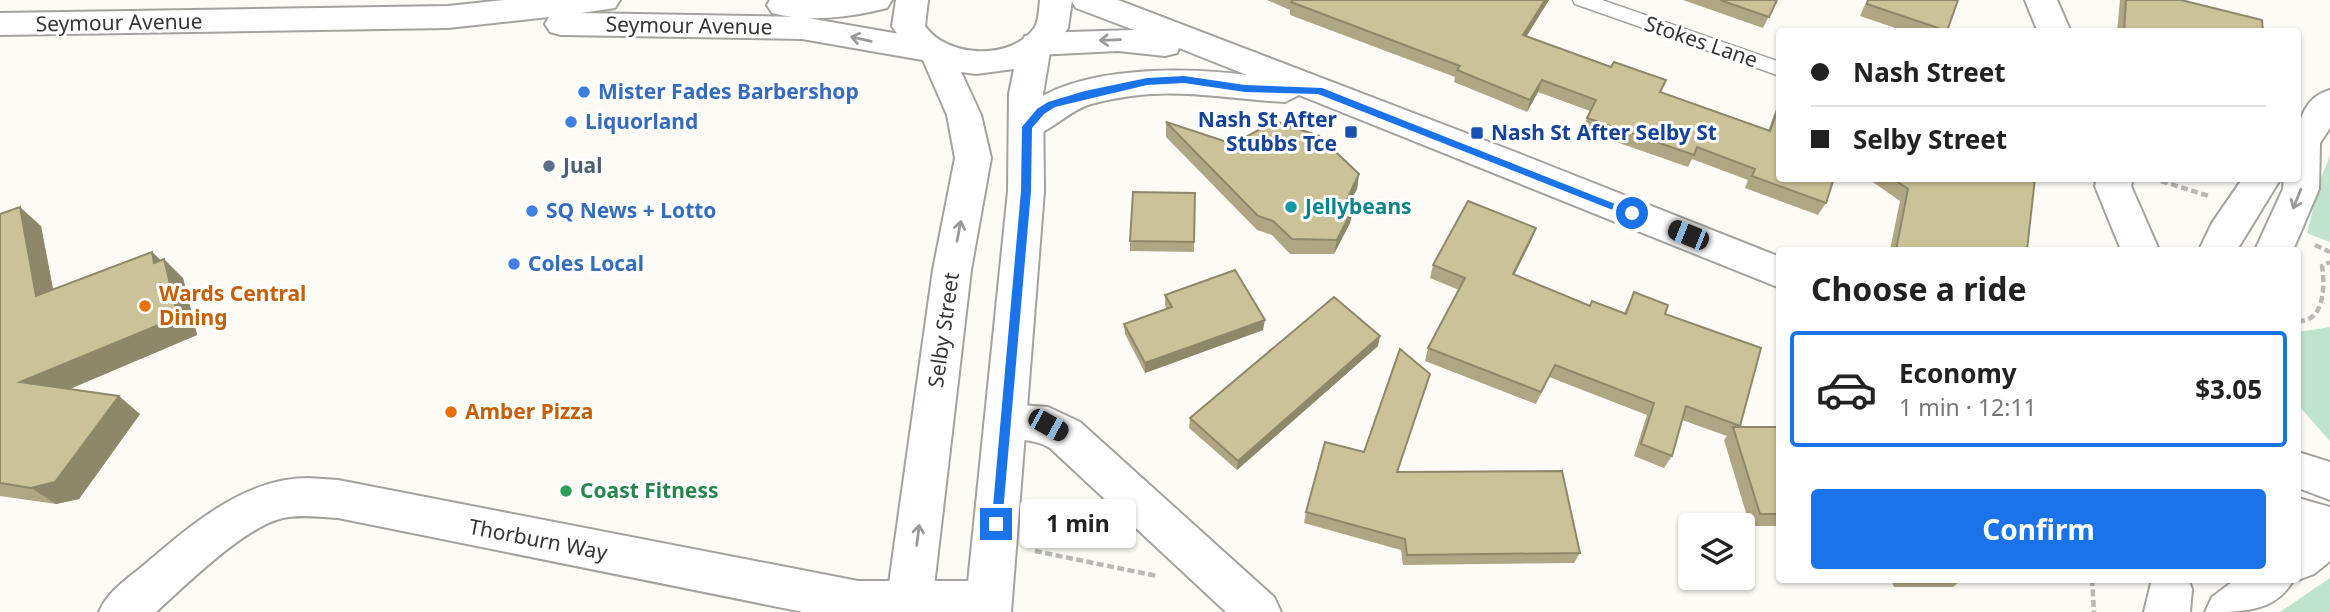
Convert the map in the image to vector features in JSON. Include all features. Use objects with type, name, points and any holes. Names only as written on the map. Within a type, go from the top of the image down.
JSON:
[{"type":"street","name":"Seymour Avenue","points":[[447,17],[604,0]]},
{"type":"street","name":"Seymour Avenue","points":[[722,0],[820,6],[876,0]]},
{"type":"street","name":"Selby Street","points":[[909,607],[952,270],[968,193],[973,151],[964,115],[932,52],[915,38],[909,26],[907,16],[912,0]]},
{"type":"street","points":[[988,607],[1026,191],[1027,86],[1035,45],[1053,26],[1057,13],[1056,0]]},
{"type":"street","points":[[1087,0],[1776,271]]},
{"type":"street","points":[[2041,0],[2053,28]]},
{"type":"street","name":"Seymour Avenue","points":[[0,24],[175,11],[447,17],[550,24],[802,28],[932,52],[957,61],[981,63],[1008,59],[1035,45]]},
{"type":"street","points":[[1035,45],[1118,40],[1148,42],[1319,90]]},
{"type":"street","points":[[1027,127],[1040,112],[1060,102],[1147,81],[1184,80],[1245,89],[1319,90]]},
{"type":"street","points":[[2275,247],[2301,189],[2301,146],[2330,102]]},
{"type":"street","points":[[2107,182],[2139,247]]},
{"type":"street","points":[[2219,247],[2225,233],[2260,182]]},
{"type":"street","points":[[1005,422],[1048,425],[1065,435],[1258,612]]},
{"type":"street","name":"Thorburn Way","points":[[122,612],[223,530],[251,512],[280,500],[304,498],[338,499],[858,602],[909,607],[988,607]]},
{"type":"street","points":[[2301,517],[2330,527]]},
{"type":"street","points":[[2301,558],[2330,535]]},
{"type":"street","points":[[2228,612],[2267,583]]},
{"type":"lane","name":"Stokes Lane","points":[[1582,0],[1776,68]]},
{"type":"path","points":[[2167,182],[2191,188],[2216,199]]},
{"type":"path","points":[[2301,322],[2315,316],[2323,303],[2328,283],[2322,266],[2330,262]]},
{"type":"path","points":[[2323,303],[2330,310]]},
{"type":"path","points":[[1027,550],[1164,578]]},
{"type":"path","points":[[2092,583],[2094,612]]},
{"type":"green space","points":[[2330,156],[2330,242],[2307,233],[2321,178]]},
{"type":"green space","points":[[2330,327],[2330,441],[2301,408],[2301,332]]},
{"type":"green space","points":[[2330,578],[2330,612],[2280,612]]},
{"type":"building","points":[[1545,0],[1523,35],[1611,67],[1614,62],[1666,80],[1660,92],[1770,131],[1776,114],[1776,182],[1833,182],[1826,203],[1752,176],[1755,169],[1697,147],[1694,155],[1587,118],[1596,100],[1542,80],[1530,100],[1457,70],[1460,66],[1291,2]]},
{"type":"building","points":[[1720,0],[1777,0],[1769,17]]},
{"type":"building","points":[[1868,0],[1958,0],[1948,28],[1938,28],[1867,4]]},
{"type":"building","points":[[2126,0],[2181,0],[2262,20],[2263,28],[2124,28]]},
{"type":"building","name":"Jellybeans","points":[[1275,121],[1319,136],[1359,174],[1346,201],[1353,208],[1337,240],[1292,239],[1273,221],[1258,216],[1166,122],[1233,144]]},
{"type":"building","points":[[1898,182],[2035,182],[2027,247],[1897,247],[1908,189]]},
{"type":"building","points":[[1133,192],[1195,193],[1194,242],[1130,241]]},
{"type":"building","points":[[1468,201],[1536,228],[1513,274],[1590,306],[1592,301],[1626,314],[1634,292],[1668,305],[1665,314],[1761,348],[1740,426],[1686,406],[1672,456],[1641,444],[1654,403],[1555,365],[1541,392],[1428,348],[1465,278],[1433,265]]},
{"type":"building","points":[[20,207],[36,296],[152,252],[154,263],[164,259],[178,317],[20,382],[119,396],[55,482],[31,488],[0,483],[0,214]]},
{"type":"building","points":[[1235,270],[1265,320],[1145,363],[1124,324],[1172,307],[1165,295]]},
{"type":"building","points":[[1334,297],[1380,336],[1238,461],[1190,418]]},
{"type":"building","points":[[1400,349],[1430,374],[1397,472],[1562,471],[1580,553],[1407,555],[1405,539],[1306,512],[1325,442],[1364,452]]},
{"type":"building","points":[[1733,427],[1776,427],[1776,514],[1760,514]]},
{"type":"place","name":"Mister Fades Barbershop","points":[[584,92]]},
{"type":"place","name":"Liquorland","points":[[571,122]]},
{"type":"place","name":"Nash St After Stubbs Tce","points":[[1351,132]]},
{"type":"place","name":"Nash St After Selby St","points":[[1477,133]]},
{"type":"place","name":"Jual","points":[[549,166]]},
{"type":"place","name":"Jellybeans","points":[[1291,207]]},
{"type":"place","name":"SQ News + Lotto","points":[[532,211]]},
{"type":"place","name":"Coles Local","points":[[514,264]]},
{"type":"place","name":"Wards Central Dining","points":[[145,306]]},
{"type":"place","name":"Amber Pizza","points":[[451,412]]},
{"type":"place","name":"Coast Fitness","points":[[566,491]]},
{"type":"route","points":[[996,524],[1026,191],[1027,127],[1040,112],[1052,105],[1089,93],[1147,81],[1184,80],[1245,89],[1319,90],[1632,213]]}]
